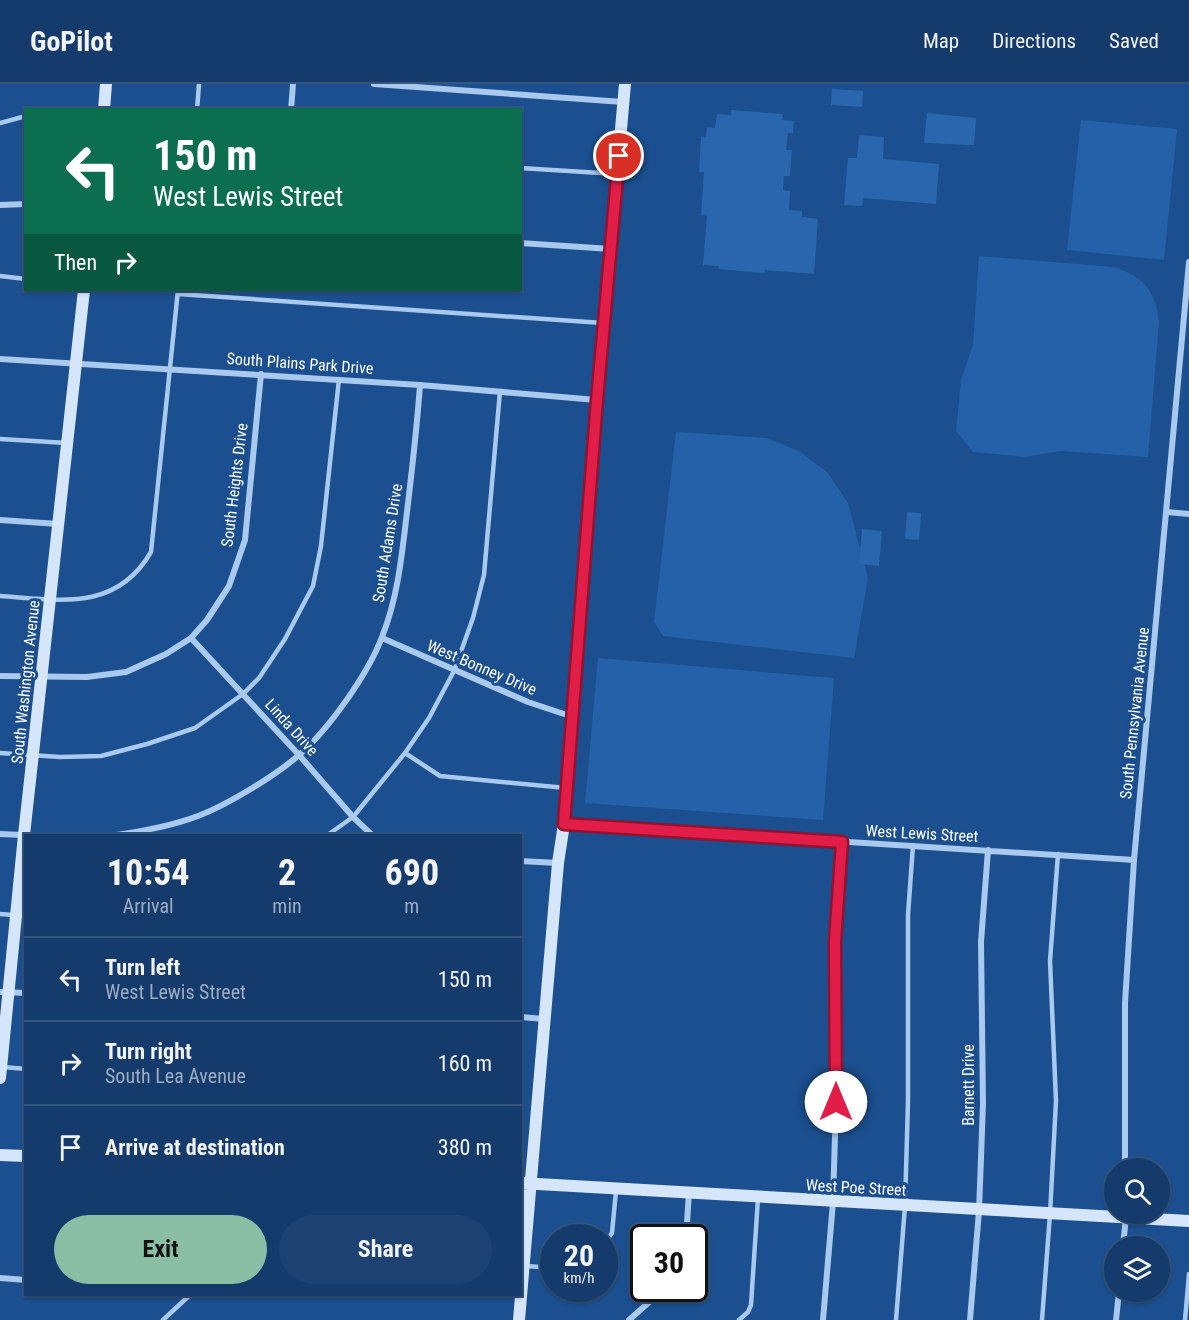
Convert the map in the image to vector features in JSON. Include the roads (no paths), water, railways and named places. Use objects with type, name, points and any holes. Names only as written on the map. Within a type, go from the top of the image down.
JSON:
[{"type":"street","points":[[104,108],[106,84]]},
{"type":"street","points":[[291,108],[293,84]]},
{"type":"street","points":[[374,84],[624,102]]},
{"type":"street","points":[[522,1266],[526,1183],[545,1019],[558,863],[564,824],[597,400],[626,84]]},
{"type":"street","points":[[0,205],[24,204]]},
{"type":"street","points":[[522,243],[611,249]]},
{"type":"street","name":"South Pennsylvania Avenue","points":[[1125,1158],[1125,1003],[1134,860],[1189,262]]},
{"type":"street","name":"South Washington Avenue","points":[[24,834],[84,291]]},
{"type":"street","name":"South Plains Park Drive","points":[[0,359],[339,379],[597,400]]},
{"type":"street","name":"South Heights Drive","points":[[0,676],[87,677],[126,672],[166,654],[191,638],[207,620],[229,586],[244,540],[261,374]]},
{"type":"street","name":"South Adams Drive","points":[[120,834],[166,826],[198,816],[258,784],[300,755],[357,686],[382,638],[394,599],[402,551],[420,385]]},
{"type":"street","points":[[1167,512],[1189,514]]},
{"type":"street","points":[[0,520],[58,524]]},
{"type":"street","name":"Linda Drive","points":[[191,638],[370,834]]},
{"type":"street","name":"West Bonney Drive","points":[[382,638],[528,702],[573,717]]},
{"type":"street","name":"West Lewis Street","points":[[564,824],[1134,860]]},
{"type":"street","points":[[166,826],[168,834]]},
{"type":"street","points":[[0,834],[24,835]]},
{"type":"street","name":"South Washington Avenue","points":[[0,1071],[4,992],[20,915],[24,835]]},
{"type":"street","points":[[823,1320],[833,1202],[836,1102],[835,941],[842,842]]},
{"type":"street","name":"Barnett Drive","points":[[970,1320],[979,1211],[982,1104],[981,942],[988,850]]},
{"type":"street","points":[[522,861],[558,863]]},
{"type":"street","points":[[4,992],[24,993]]},
{"type":"street","points":[[522,1017],[545,1019]]},
{"type":"street","points":[[0,1155],[24,1156]]},
{"type":"street","name":"West Poe Street","points":[[526,1183],[979,1211],[1104,1215]]},
{"type":"street","points":[[687,1224],[689,1192]]},
{"type":"street","name":"West Poe Street","points":[[1170,1219],[1189,1221]]},
{"type":"street","points":[[0,1278],[24,1280]]},
{"type":"street","points":[[519,1320],[520,1296]]},
{"type":"street","points":[[629,1320],[649,1302]]},
{"type":"street","points":[[1116,1320],[1118,1302]]},
{"type":"lane","points":[[197,108],[199,84]]},
{"type":"lane","points":[[0,123],[24,117]]},
{"type":"lane","points":[[522,168],[617,174]]},
{"type":"lane","points":[[0,276],[24,279]]},
{"type":"lane","points":[[0,596],[75,600],[94,597],[114,590],[131,579],[152,552],[178,292],[605,323]]},
{"type":"lane","points":[[0,753],[60,758],[101,756],[147,744],[195,728],[243,694],[259,678],[285,639],[313,586],[321,546],[339,379]]},
{"type":"lane","points":[[329,834],[353,817],[405,753],[429,718],[454,671],[473,618],[484,575],[500,391]]},
{"type":"lane","points":[[0,439],[67,443]]},
{"type":"lane","points":[[405,753],[440,776],[566,788]]},
{"type":"lane","points":[[896,1320],[905,1206],[908,1101],[908,915],[913,845]]},
{"type":"lane","points":[[1042,1320],[1056,1101],[1050,961],[1058,854]]},
{"type":"lane","points":[[0,914],[20,915]]},
{"type":"lane","points":[[0,1071],[24,1069]]},
{"type":"lane","points":[[613,1224],[616,1188]]},
{"type":"lane","points":[[740,1320],[751,1305],[758,1197]]},
{"type":"lane","points":[[522,1266],[540,1267]]},
{"type":"lane","points":[[1185,1320],[1189,1274]]},
{"type":"lane","points":[[163,1320],[189,1296]]}]
